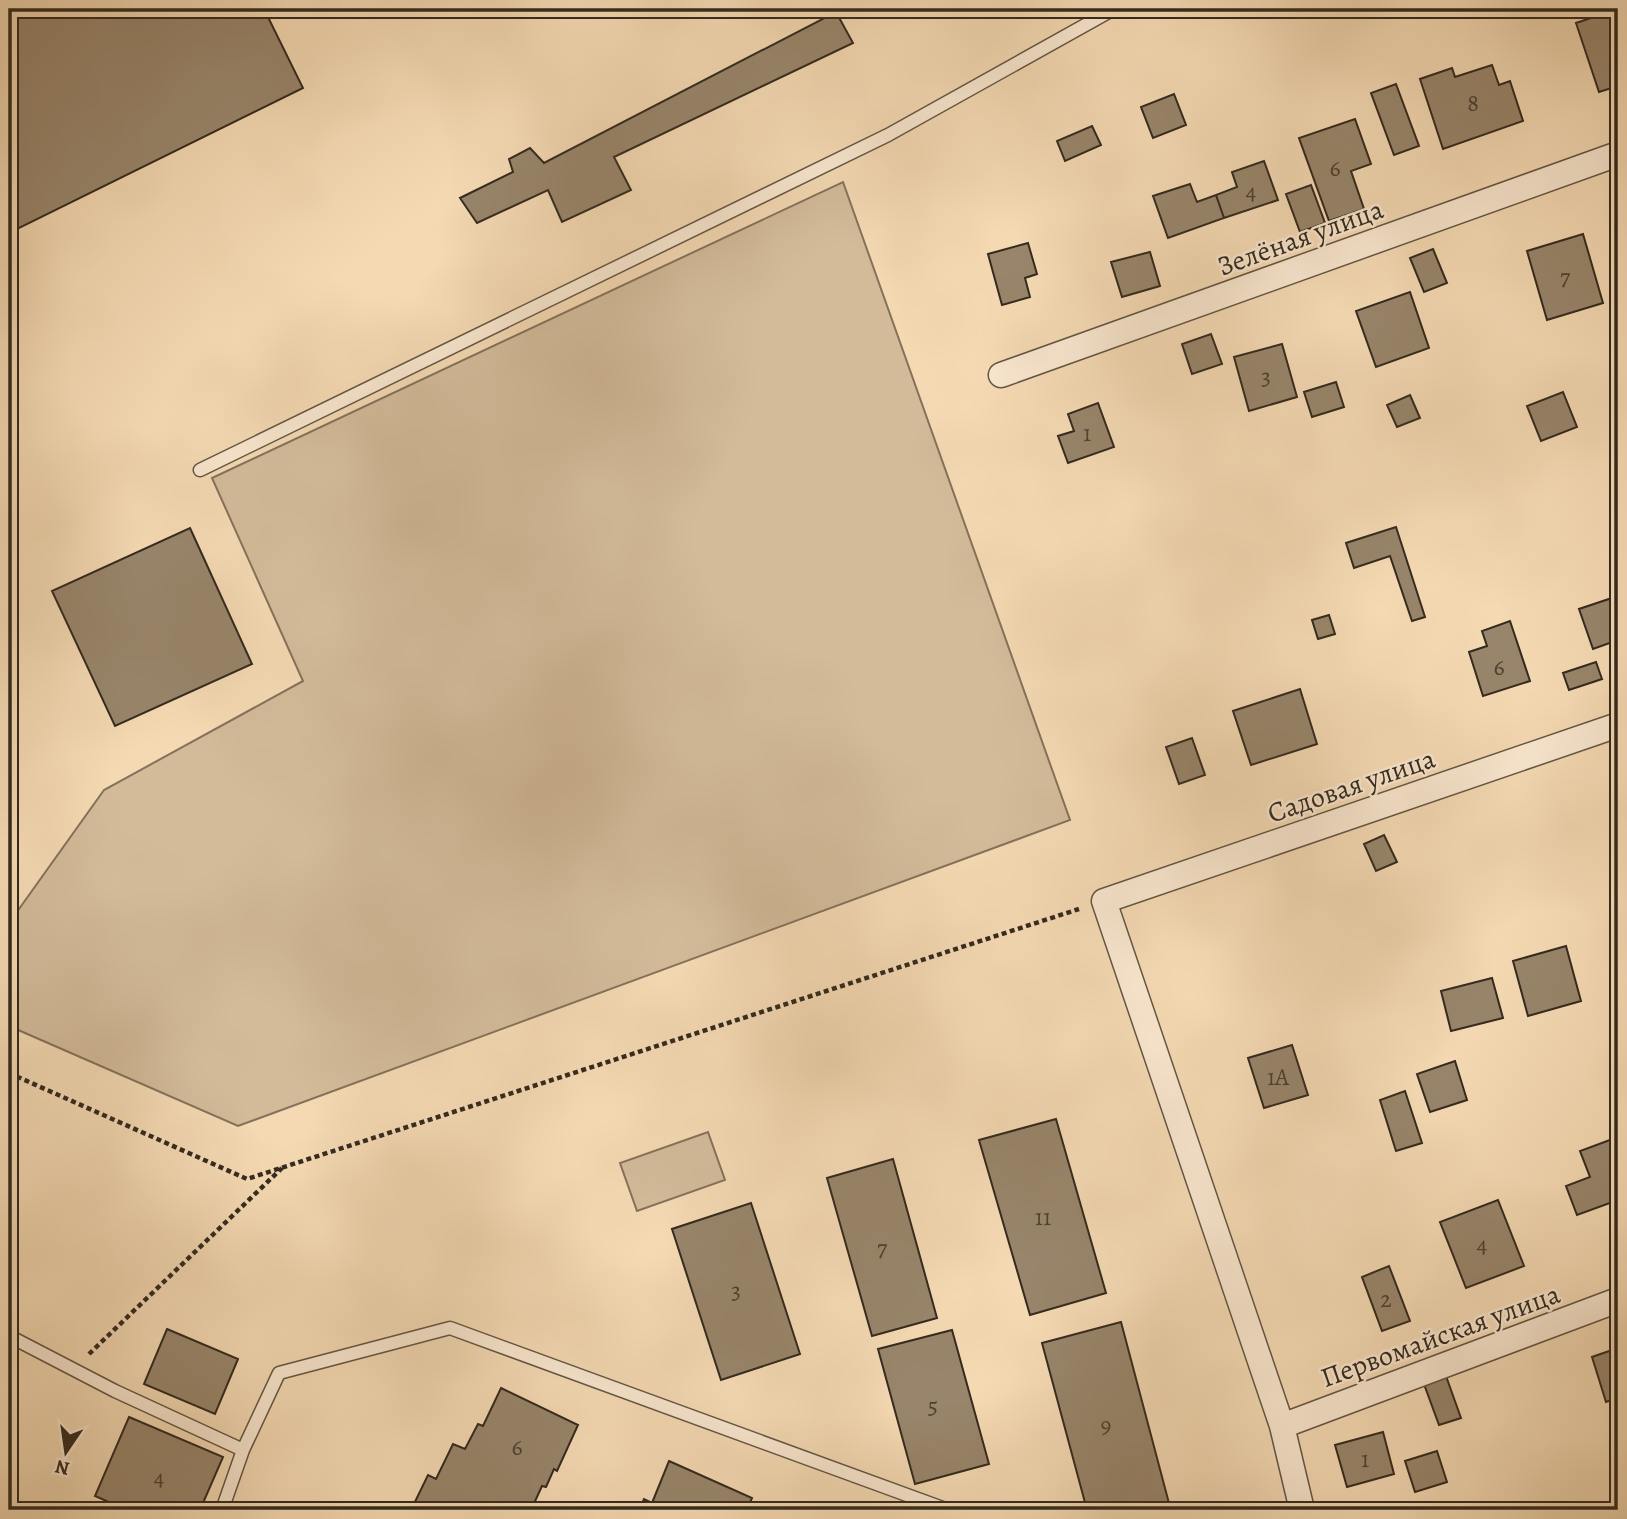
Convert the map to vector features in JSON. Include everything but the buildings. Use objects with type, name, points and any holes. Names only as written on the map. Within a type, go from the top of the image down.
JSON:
[{"type":"street","name":"Зелёная улица","points":[[1001,376],[1618,154]]},
{"type":"street","name":"Садовая улица","points":[[1104,901],[1618,725]]},
{"type":"street","points":[[1104,901],[1282,1426],[1302,1510]]},
{"type":"street","name":"Первомайская улица","points":[[1282,1426],[1618,1300]]},
{"type":"lane","points":[[200,470],[888,135],[1114,9]]},
{"type":"lane","points":[[222,1510],[243,1450],[279,1373],[450,1328],[948,1510]]},
{"type":"lane","points":[[9,1336],[114,1391],[243,1450]]},
{"type":"path","points":[[9,1073],[247,1179],[1104,901]]},
{"type":"path","points":[[72,1369],[282,1167]]},
{"type":"shaded area","points":[[843,182],[1070,820],[238,1126],[9,1026],[9,923],[104,790],[303,681],[212,478]]},
{"type":"shaded area","points":[[708,1132],[725,1180],[637,1211],[620,1163]]}]
